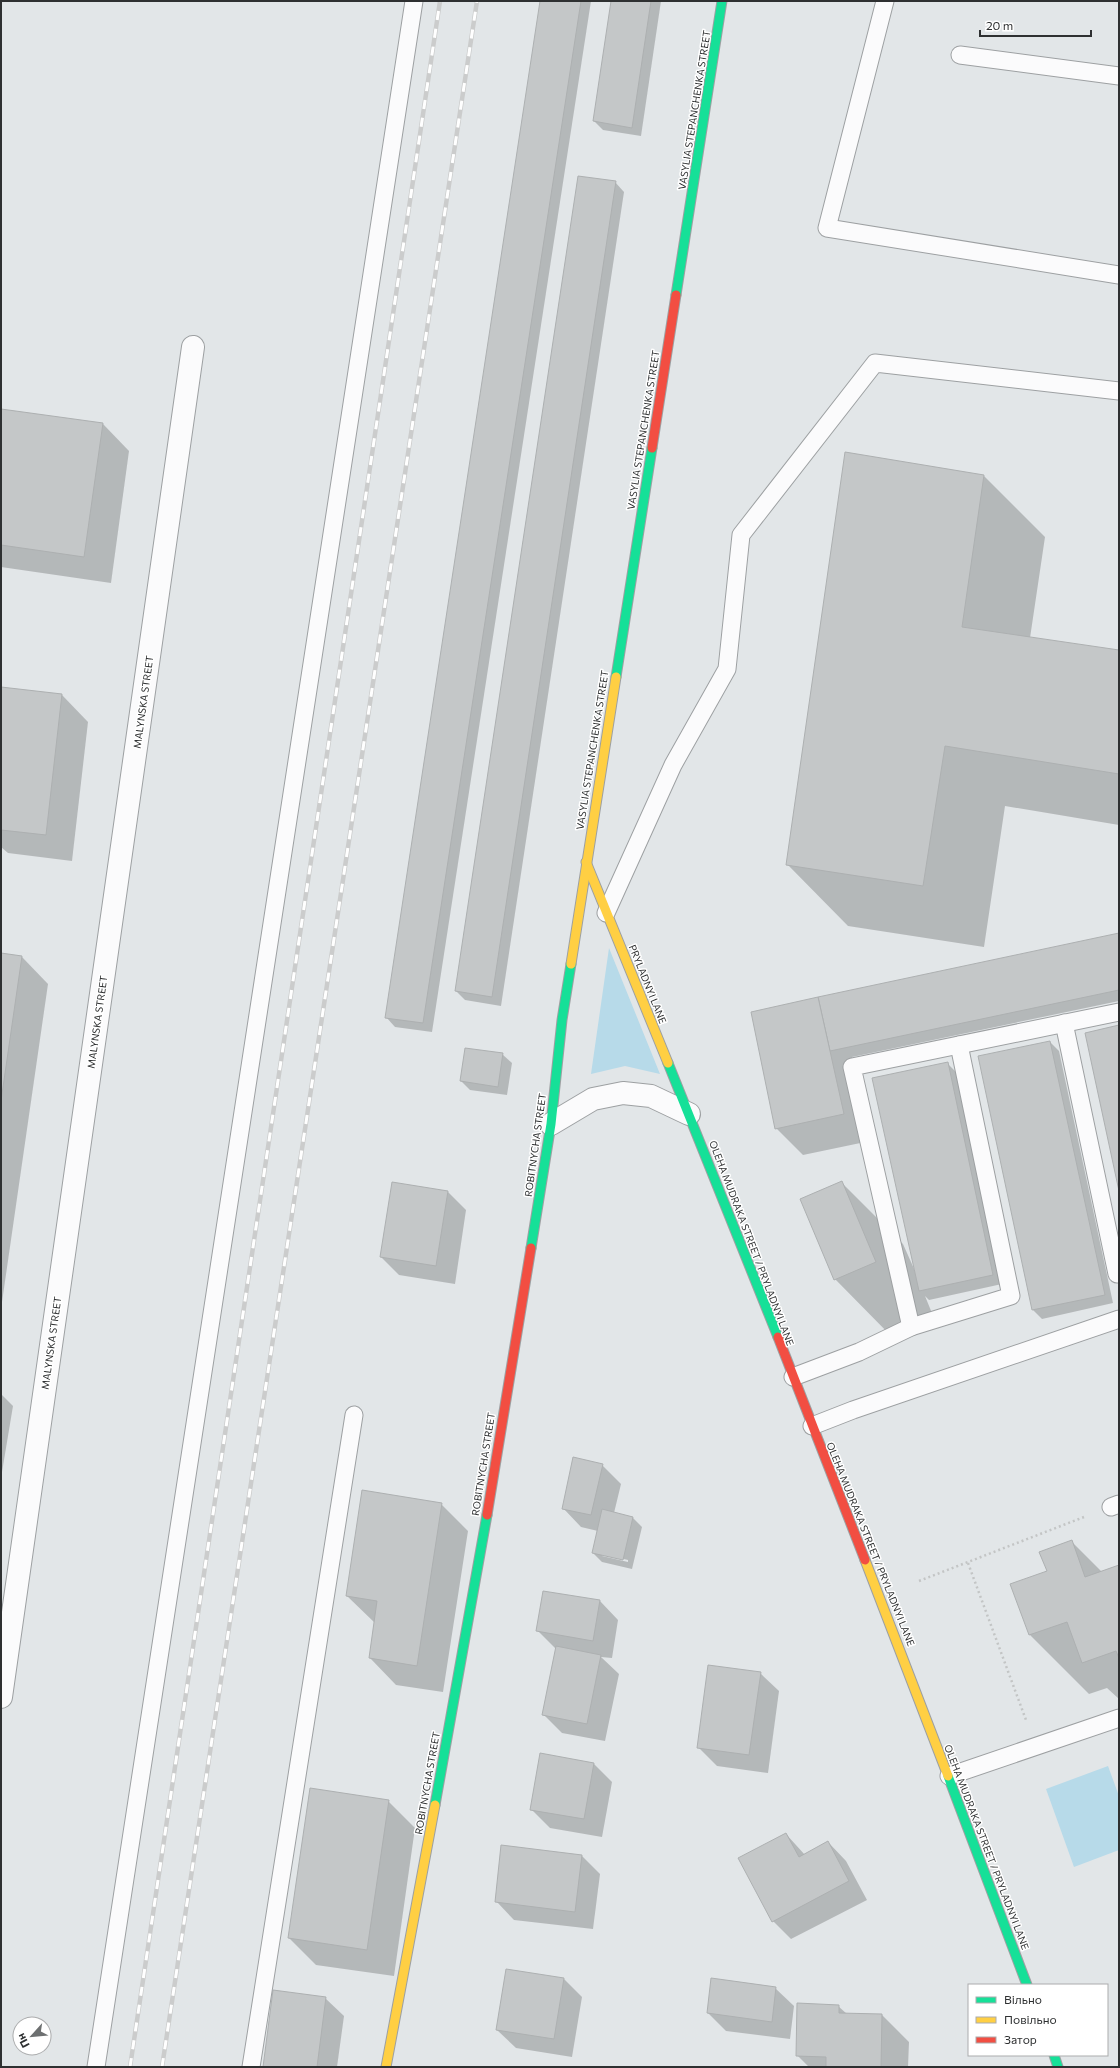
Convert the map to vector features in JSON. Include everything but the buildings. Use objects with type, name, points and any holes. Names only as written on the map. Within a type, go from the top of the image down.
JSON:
[{"type":"street","name":"VASYLIA STEPANCHENKA STREET","points":[[586,862],[722,1]]},
{"type":"street","name":"MALYNSKA STREET","points":[[1,1698],[193,347]]},
{"type":"street","name":"PRYLADNYI LANE","points":[[586,862],[689,1114]]},
{"type":"street","name":"ROBITNYCHA STREET","points":[[386,2067],[474,1592],[551,1124],[562,1020],[586,862]]},
{"type":"street","points":[[551,1124],[592,1099],[624,1093],[651,1096],[689,1114]]},
{"type":"street","name":"OLEHA MUDRAKA STREET / PRYLADNYI LANE","points":[[689,1114],[949,1776],[1027,1984]]},
{"type":"street","points":[[1054,2056],[1058,2067]]},
{"type":"lane","points":[[96,2067],[414,1]]},
{"type":"lane","points":[[885,1],[827,228],[1119,275]]},
{"type":"lane","points":[[960,55],[1119,76]]},
{"type":"lane","points":[[606,913],[673,765],[727,669],[741,535],[875,363],[1119,391]]},
{"type":"lane","points":[[911,1326],[852,1067],[1119,1012]]},
{"type":"lane","points":[[1064,1024],[1117,1274]]},
{"type":"lane","points":[[793,1376],[859,1352],[911,1326],[1011,1296],[958,1045]]},
{"type":"lane","points":[[812,1426],[860,1407],[1119,1319]]},
{"type":"lane","points":[[251,2067],[354,1416]]},
{"type":"lane","points":[[949,1776],[1119,1718]]},
{"type":"path","points":[[919,1581],[1115,1505]]},
{"type":"path","points":[[968,1563],[1035,1746]]},
{"type":"shaded area","points":[[609,948],[660,1074],[625,1066],[591,1074]]},
{"type":"shaded area","points":[[1108,1766],[1119,1796],[1119,1850],[1074,1867],[1046,1789]]},
{"type":"railway","points":[[130,2067],[440,1]]},
{"type":"railway","points":[[162,2067],[477,1]]},
{"type":"traffic: fast","points":[[676,295],[722,1]]},
{"type":"traffic: fast","points":[[616,677],[652,448]]},
{"type":"traffic: fast","points":[[531,1248],[551,1124],[562,1020],[571,964]]},
{"type":"traffic: fast","points":[[668,1063],[778,1337]]},
{"type":"traffic: fast","points":[[435,1805],[487,1515]]},
{"type":"traffic: fast","points":[[948,1776],[1027,1984]]},
{"type":"traffic: fast","points":[[1054,2056],[1058,2067]]},
{"type":"traffic: slow","points":[[571,964],[616,677]]},
{"type":"traffic: slow","points":[[586,862],[668,1063]]},
{"type":"traffic: slow","points":[[865,1560],[948,1776]]},
{"type":"traffic: slow","points":[[386,2067],[435,1805]]},
{"type":"traffic: jam","points":[[652,448],[676,295]]},
{"type":"traffic: jam","points":[[487,1515],[531,1248]]},
{"type":"traffic: jam","points":[[778,1337],[865,1560]]}]
